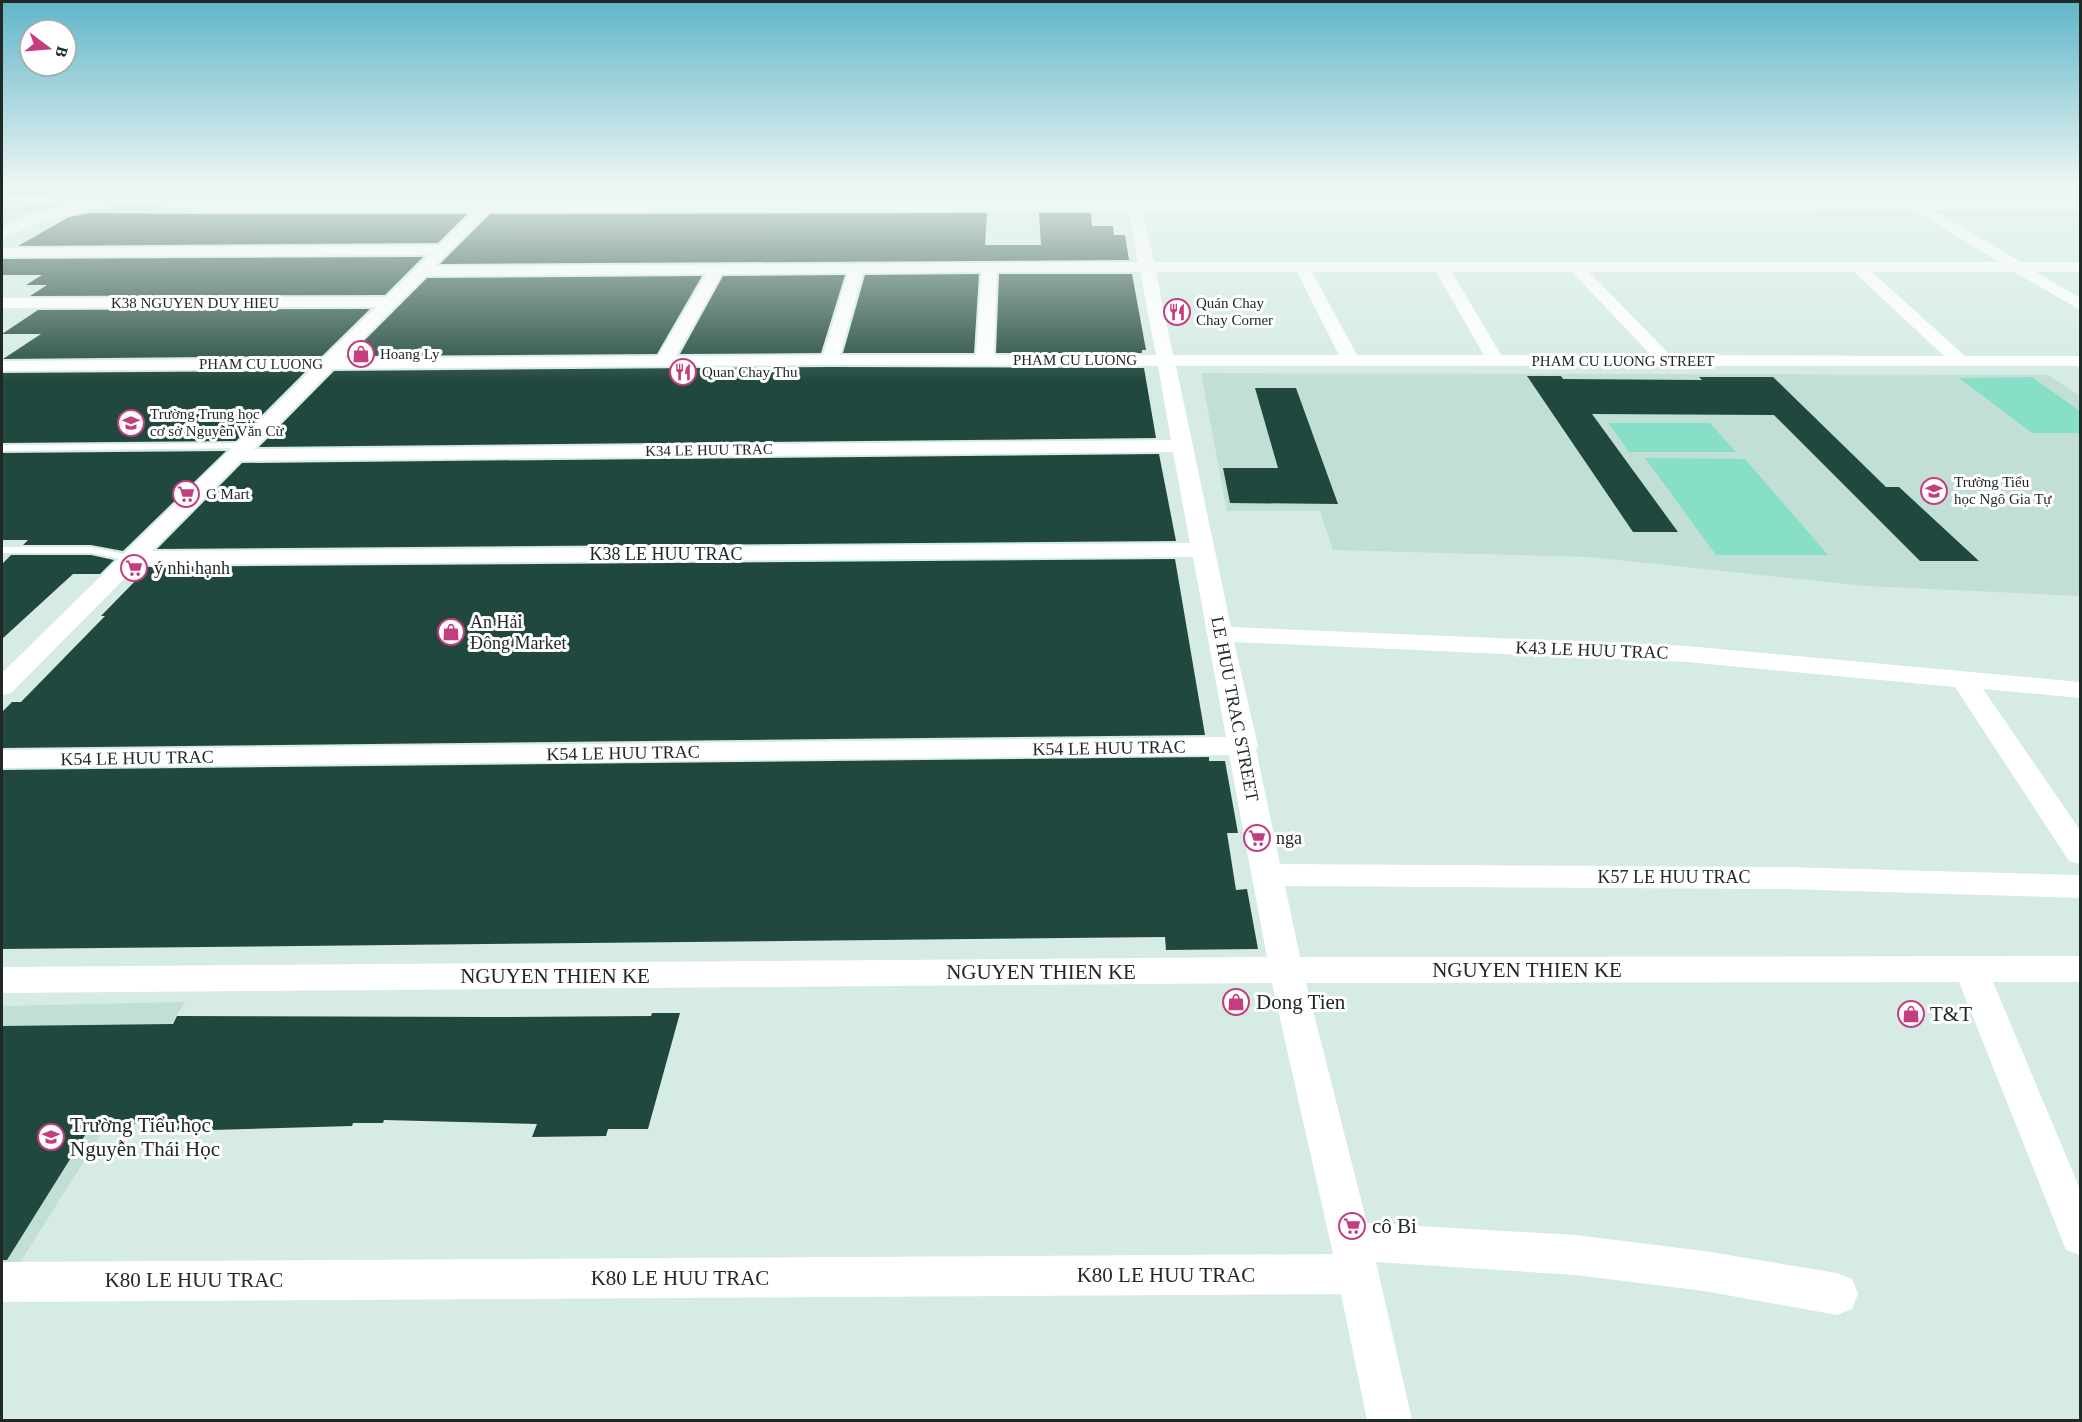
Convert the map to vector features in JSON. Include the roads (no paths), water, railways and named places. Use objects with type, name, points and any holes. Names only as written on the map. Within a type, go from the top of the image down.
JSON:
[{"type":"street","name":"LE HUU TRAC STREET","points":[[1146,249],[1201,550],[1244,746],[1286,970],[1354,1257],[1389,1420]]},
{"type":"street","points":[[1991,249],[2080,305]]},
{"type":"street","points":[[2,252],[441,250]]},
{"type":"street","points":[[2,687],[441,250]]},
{"type":"street","points":[[420,271],[857,267],[2080,267]]},
{"type":"street","points":[[830,360],[857,267]]},
{"type":"street","points":[[985,360],[989,267]]},
{"type":"street","points":[[1302,267],[1351,361]]},
{"type":"street","points":[[1441,267],[1496,362]]},
{"type":"street","points":[[1576,267],[1666,361]]},
{"type":"street","points":[[1858,267],[1960,361]]},
{"type":"street","points":[[664,360],[717,268]]},
{"type":"street","name":"K38 NGUYEN DUY HIEU","points":[[2,303],[389,302]]},
{"type":"street","name":"PHAM CU LUONG","points":[[2,366],[664,360],[1166,360]]},
{"type":"street","name":"PHAM CU LUONG STREET","points":[[1166,360],[2080,361]]},
{"type":"street","name":"K34 LE HUU TRAC","points":[[239,450],[1183,446]]},
{"type":"street","name":"K38 LE HUU TRAC","points":[[130,558],[1201,550]]},
{"type":"street","name":"K43 LE HUU TRAC","points":[[1221,634],[1687,654],[2080,690]]},
{"type":"street","points":[[1962,678],[2080,853]]},
{"type":"street","name":"K54 LE HUU TRAC","points":[[2,759],[1244,746]]},
{"type":"street","points":[[2052,810],[2080,812]]},
{"type":"street","name":"K57 LE HUU TRAC","points":[[1268,875],[1784,878],[2080,886]]},
{"type":"street","points":[[1971,969],[2080,1236]]},
{"type":"street","name":"NGUYEN THIEN KE","points":[[2,980],[1286,970],[2080,969]]},
{"type":"street","name":"K80 LE HUU TRAC","points":[[2,1281],[1575,1255],[1704,1271],[1838,1294]]},
{"type":"lane","points":[[2,448],[239,450]]},
{"type":"lane","points":[[2,550],[91,550],[130,558]]},
{"type":"place","name":"Quán Chay Chay Corner","points":[[1177,312]]},
{"type":"place","name":"Hoang Ly","points":[[361,354]]},
{"type":"place","name":"Quan Chay Thu","points":[[683,372]]},
{"type":"place","name":"Trường Trung học cơ sở Nguyễn Văn Cừ","points":[[131,423]]},
{"type":"place","name":"Trường Tiểu học Ngô Gia Tự","points":[[1934,491]]},
{"type":"place","name":"G Mart","points":[[186,494]]},
{"type":"place","name":"ý nhi hạnh","points":[[134,568]]},
{"type":"place","name":"An Hải Đông Market","points":[[451,632]]},
{"type":"place","name":"nga","points":[[1257,838]]},
{"type":"place","name":"Dong Tien","points":[[1236,1002]]},
{"type":"place","name":"T&T","points":[[1911,1014]]},
{"type":"place","name":"Trường Tiểu học Nguyễn Thái Học","points":[[51,1137]]},
{"type":"place","name":"cô Bi","points":[[1352,1226]]}]
